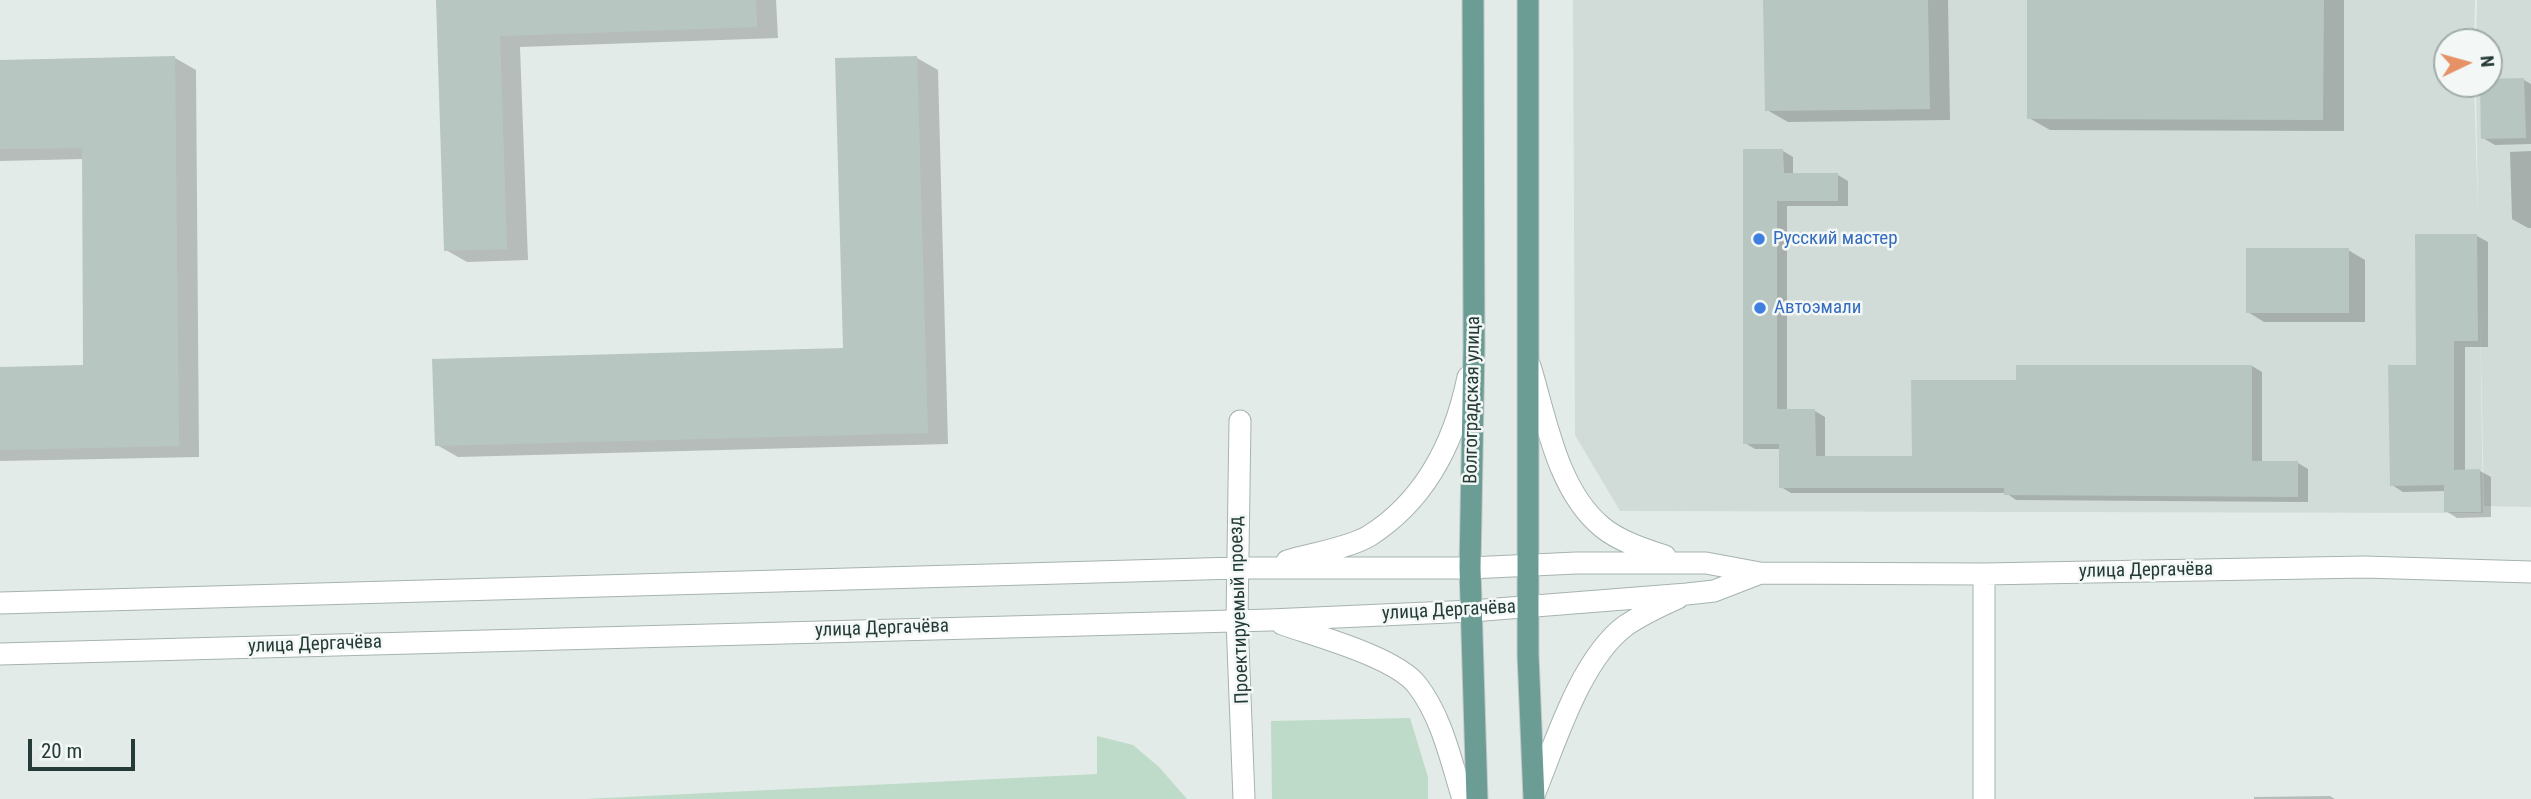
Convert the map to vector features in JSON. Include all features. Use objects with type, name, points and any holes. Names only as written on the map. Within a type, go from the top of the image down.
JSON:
[{"type":"main road","name":"Волгоградская улица","points":[[1473,0],[1474,347],[1470,568],[1477,799]]},
{"type":"main road","points":[[1528,0],[1529,606],[1534,797]]},
{"type":"street","points":[[1264,568],[1367,537],[1397,514],[1423,484],[1447,449],[1460,418],[1474,347]]},
{"type":"street","points":[[1528,360],[1557,454],[1584,507],[1602,527],[1623,539],[1640,548],[1683,562]]},
{"type":"street","name":"Проектируемый проезд","points":[[1240,421],[1237,620],[1244,799]]},
{"type":"street","name":"улица Дергачёва","points":[[0,603],[1237,568],[1470,568],[1683,562],[1760,573],[1984,574],[2364,567],[2531,572]]},
{"type":"street","name":"улица Дергачёва","points":[[0,654],[1270,620],[1472,611],[1687,594],[1714,590],[1760,573]]},
{"type":"street","points":[[1984,574],[1984,799]]},
{"type":"street","points":[[1534,797],[1568,715],[1598,657],[1624,627],[1687,594]]},
{"type":"street","points":[[1270,620],[1362,652],[1416,684],[1440,726],[1463,799]]},
{"type":"shaded area","points":[[1573,0],[2475,0],[2474,28],[2433,28],[2433,98],[2474,98],[2478,215],[2476,98],[2503,98],[2503,28],[2476,28],[2477,0],[2531,0],[2531,507],[2484,506],[2480,304],[2483,513],[1620,511],[1575,435]]},
{"type":"green space","points":[[1410,718],[1428,777],[1428,799],[1272,799],[1271,721]]},
{"type":"green space","points":[[1097,736],[1133,745],[1159,767],[1187,799],[585,799],[1097,774]]},
{"type":"building","points":[[436,0],[756,0],[757,27],[500,36],[507,249],[444,251]]},
{"type":"building","points":[[1763,0],[1928,0],[1930,109],[1765,111]]},
{"type":"building","points":[[2027,0],[2324,0],[2323,120],[2027,119]]},
{"type":"building","points":[[175,56],[179,446],[0,450],[0,367],[83,365],[82,148],[0,149],[0,60]]},
{"type":"building","points":[[917,56],[928,433],[435,446],[432,359],[843,348],[835,58]]},
{"type":"building","points":[[2524,78],[2526,138],[2481,139],[2480,98],[2503,98],[2503,79]]},
{"type":"building","points":[[1743,149],[1783,149],[1784,173],[1838,173],[1838,201],[1777,201],[1777,409],[1815,409],[1816,456],[1912,456],[1911,380],[2016,380],[2016,365],[2252,365],[2252,461],[2298,461],[2298,497],[2004,495],[2004,488],[1779,488],[1779,444],[1743,444]]},
{"type":"building","points":[[2415,234],[2477,234],[2478,341],[2454,341],[2454,470],[2480,469],[2481,512],[2444,512],[2444,485],[2390,486],[2388,365],[2416,365]]},
{"type":"building","points":[[2246,248],[2349,248],[2349,313],[2246,313]]},
{"type":"place","name":"Русский мастер","points":[[1759,239]]},
{"type":"place","name":"Автоэмали","points":[[1760,308]]}]
